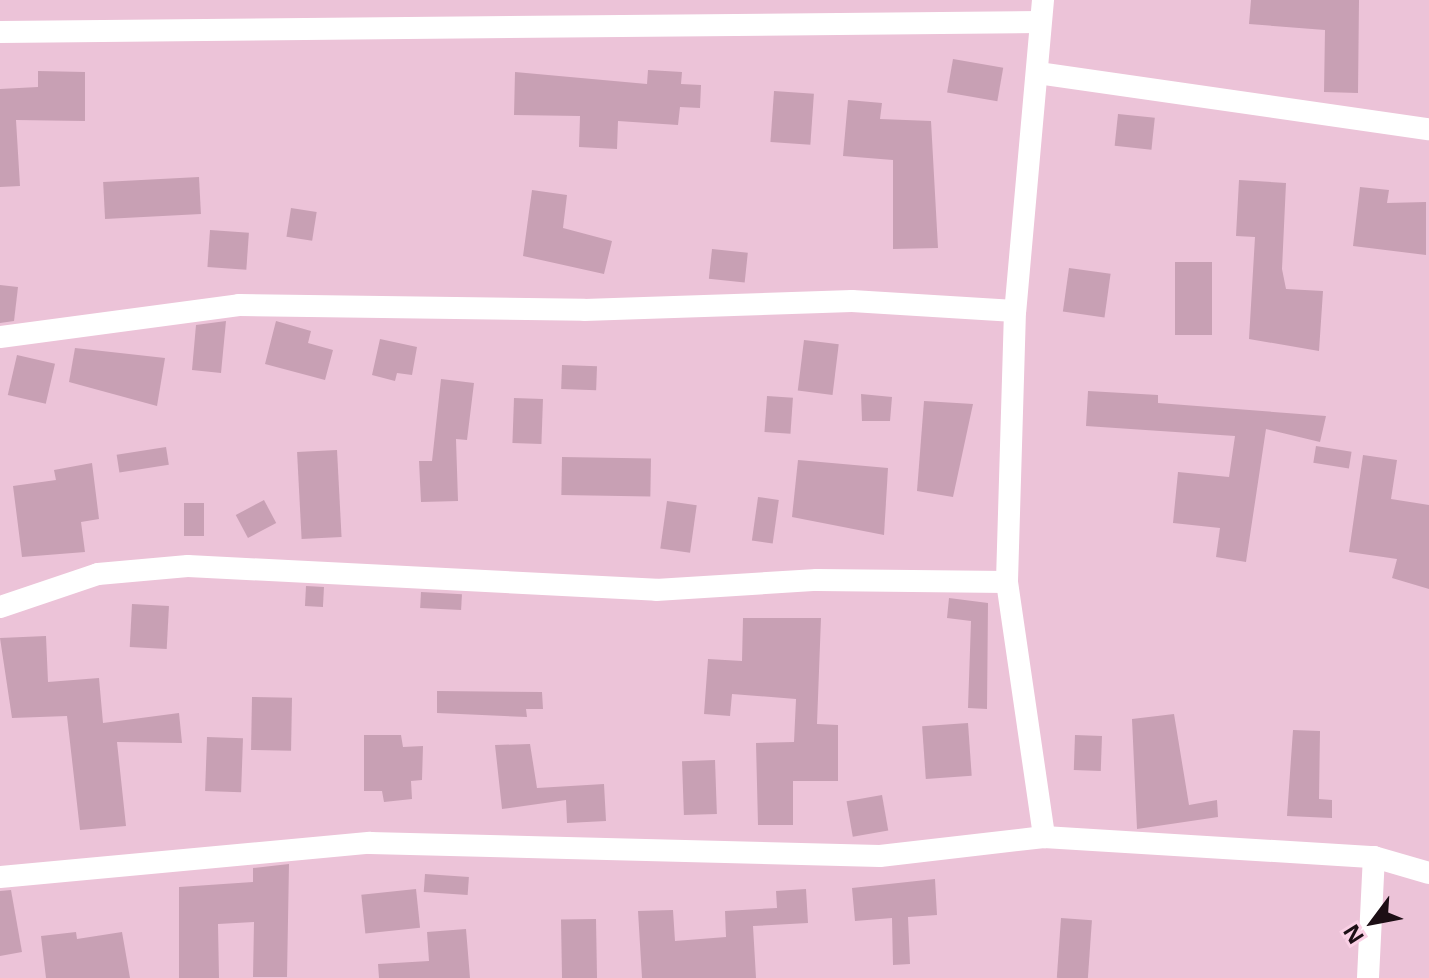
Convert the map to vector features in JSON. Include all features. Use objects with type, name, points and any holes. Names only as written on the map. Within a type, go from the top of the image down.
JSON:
[{"type":"street","points":[[0,32],[645,32],[1042,11],[1015,311],[1007,582],[1044,837]]},
{"type":"street","points":[[1038,73],[1429,129]]},
{"type":"street","points":[[0,337],[239,305],[584,310],[852,301],[1015,311]]},
{"type":"street","points":[[0,607],[98,574],[188,566],[656,590],[817,580],[1007,582]]},
{"type":"street","points":[[0,877],[370,843],[880,856],[1044,837],[1374,857],[1429,873]]},
{"type":"street","points":[[1368,978],[1374,857]]},
{"type":"building","points":[[1251,0],[1359,0],[1358,93],[1324,92],[1325,30],[1249,24]]},
{"type":"building","points":[[953,59],[1003,68],[997,101],[947,92]]},
{"type":"building","points":[[648,70],[682,72],[681,84],[701,85],[700,108],[680,107],[678,125],[618,121],[617,149],[579,147],[580,116],[514,115],[515,72],[647,84]]},
{"type":"building","points":[[38,71],[85,72],[85,121],[16,120],[20,186],[0,187],[0,89],[38,87]]},
{"type":"building","points":[[774,91],[814,94],[810,145],[770,142]]},
{"type":"building","points":[[848,100],[882,103],[880,119],[931,121],[938,248],[893,249],[893,160],[843,156]]},
{"type":"building","points":[[1118,114],[1155,118],[1151,150],[1115,146]]},
{"type":"building","points":[[199,177],[201,214],[105,219],[103,182]]},
{"type":"building","points":[[1239,180],[1286,183],[1282,269],[1286,289],[1323,291],[1319,351],[1249,339],[1255,237],[1236,236]]},
{"type":"building","points":[[1360,187],[1389,190],[1387,203],[1426,202],[1426,255],[1353,246]]},
{"type":"building","points":[[532,190],[567,195],[563,228],[612,241],[604,274],[523,256]]},
{"type":"building","points":[[291,208],[317,212],[312,241],[286,237]]},
{"type":"building","points":[[210,230],[249,233],[246,270],[207,267]]},
{"type":"building","points":[[712,249],[748,253],[745,283],[709,279]]},
{"type":"building","points":[[1175,262],[1212,262],[1212,335],[1175,335]]},
{"type":"building","points":[[1069,268],[1111,274],[1104,317],[1063,312]]},
{"type":"building","points":[[0,285],[18,287],[14,321],[0,323]]},
{"type":"building","points":[[226,321],[221,373],[192,370],[196,325]]},
{"type":"building","points":[[276,321],[311,331],[308,343],[333,350],[325,380],[265,364]]},
{"type":"building","points":[[380,339],[417,347],[412,375],[397,373],[395,381],[372,375]]},
{"type":"building","points":[[804,340],[839,344],[833,395],[798,391]]},
{"type":"building","points":[[75,348],[165,358],[157,406],[69,382]]},
{"type":"building","points":[[17,355],[55,364],[46,404],[8,395]]},
{"type":"building","points":[[562,365],[597,366],[596,390],[561,389]]},
{"type":"building","points":[[441,379],[474,383],[467,440],[456,439],[458,501],[421,502],[419,461],[432,461]]},
{"type":"building","points":[[1088,391],[1158,395],[1158,403],[1326,416],[1320,442],[1266,429],[1246,562],[1216,557],[1220,528],[1173,523],[1178,472],[1229,477],[1235,436],[1086,426]]},
{"type":"building","points":[[861,394],[892,397],[890,421],[862,421]]},
{"type":"building","points":[[767,396],[793,398],[790,434],[764,432]]},
{"type":"building","points":[[514,398],[543,399],[541,444],[512,443]]},
{"type":"building","points":[[924,401],[973,404],[953,497],[917,491]]},
{"type":"building","points":[[1316,446],[1352,452],[1349,468],[1313,463]]},
{"type":"building","points":[[166,447],[169,465],[119,473],[117,455]]},
{"type":"building","points":[[337,450],[342,537],[302,539],[297,452]]},
{"type":"building","points":[[1363,455],[1397,460],[1391,499],[1429,505],[1429,589],[1392,578],[1397,559],[1349,552]]},
{"type":"building","points":[[562,457],[651,459],[650,497],[561,495]]},
{"type":"building","points":[[798,460],[888,468],[884,535],[792,517]]},
{"type":"building","points":[[92,463],[99,519],[81,522],[85,552],[22,557],[13,486],[56,480],[54,470]]},
{"type":"building","points":[[758,497],[779,500],[773,543],[752,541]]},
{"type":"building","points":[[264,500],[276,523],[248,538],[236,515]]},
{"type":"building","points":[[667,501],[697,505],[690,553],[660,549]]},
{"type":"building","points":[[184,503],[204,503],[204,536],[184,536]]},
{"type":"building","points":[[306,586],[324,587],[323,607],[305,606]]},
{"type":"building","points":[[421,592],[462,594],[461,610],[420,608]]},
{"type":"building","points":[[949,598],[988,603],[987,709],[968,708],[971,621],[947,618]]},
{"type":"building","points":[[132,604],[169,606],[167,649],[130,647]]},
{"type":"building","points":[[743,618],[821,618],[817,724],[838,725],[838,781],[793,781],[793,825],[758,825],[756,743],[794,742],[796,699],[732,694],[730,716],[704,714],[708,659],[742,661]]},
{"type":"building","points":[[46,636],[48,682],[99,678],[103,723],[179,713],[182,743],[117,742],[126,826],[80,830],[67,716],[12,718],[0,638]]},
{"type":"building","points":[[437,691],[542,692],[543,709],[526,709],[527,717],[437,713]]},
{"type":"building","points":[[252,697],[292,698],[291,751],[251,750]]},
{"type":"building","points":[[1174,714],[1189,805],[1217,800],[1218,817],[1137,829],[1132,719]]},
{"type":"building","points":[[968,723],[972,776],[926,779],[922,726]]},
{"type":"building","points":[[1293,730],[1320,731],[1319,799],[1332,800],[1332,818],[1287,816]]},
{"type":"building","points":[[364,735],[401,735],[403,747],[423,746],[422,780],[411,781],[412,799],[384,802],[382,791],[364,791]]},
{"type":"building","points":[[1075,735],[1102,736],[1101,771],[1074,770]]},
{"type":"building","points":[[207,737],[243,738],[241,792],[205,791]]},
{"type":"building","points":[[530,744],[537,788],[604,784],[606,821],[567,823],[566,800],[502,809],[495,745]]},
{"type":"building","points":[[715,760],[717,814],[684,815],[682,761]]},
{"type":"building","points":[[882,795],[888,830],[853,837],[847,801]]},
{"type":"building","points":[[289,864],[287,977],[253,977],[254,922],[218,924],[219,978],[179,978],[179,887],[253,882],[253,868]]},
{"type":"building","points":[[425,874],[469,877],[468,895],[424,892]]},
{"type":"building","points":[[935,879],[937,915],[908,917],[910,964],[893,965],[892,918],[855,921],[852,888]]},
{"type":"building","points":[[416,889],[420,928],[365,934],[361,895]]},
{"type":"building","points":[[806,889],[808,923],[753,926],[756,978],[642,978],[638,911],[673,910],[675,941],[726,937],[725,911],[777,908],[776,891]]},
{"type":"building","points":[[11,890],[22,952],[0,956],[0,891]]},
{"type":"building","points":[[1061,918],[1092,920],[1088,978],[1057,978]]},
{"type":"building","points":[[596,919],[597,978],[562,978],[561,920]]},
{"type":"building","points":[[466,929],[470,978],[379,978],[378,964],[429,961],[427,932]]},
{"type":"building","points":[[76,932],[77,939],[122,932],[130,978],[46,978],[41,936]]}]
